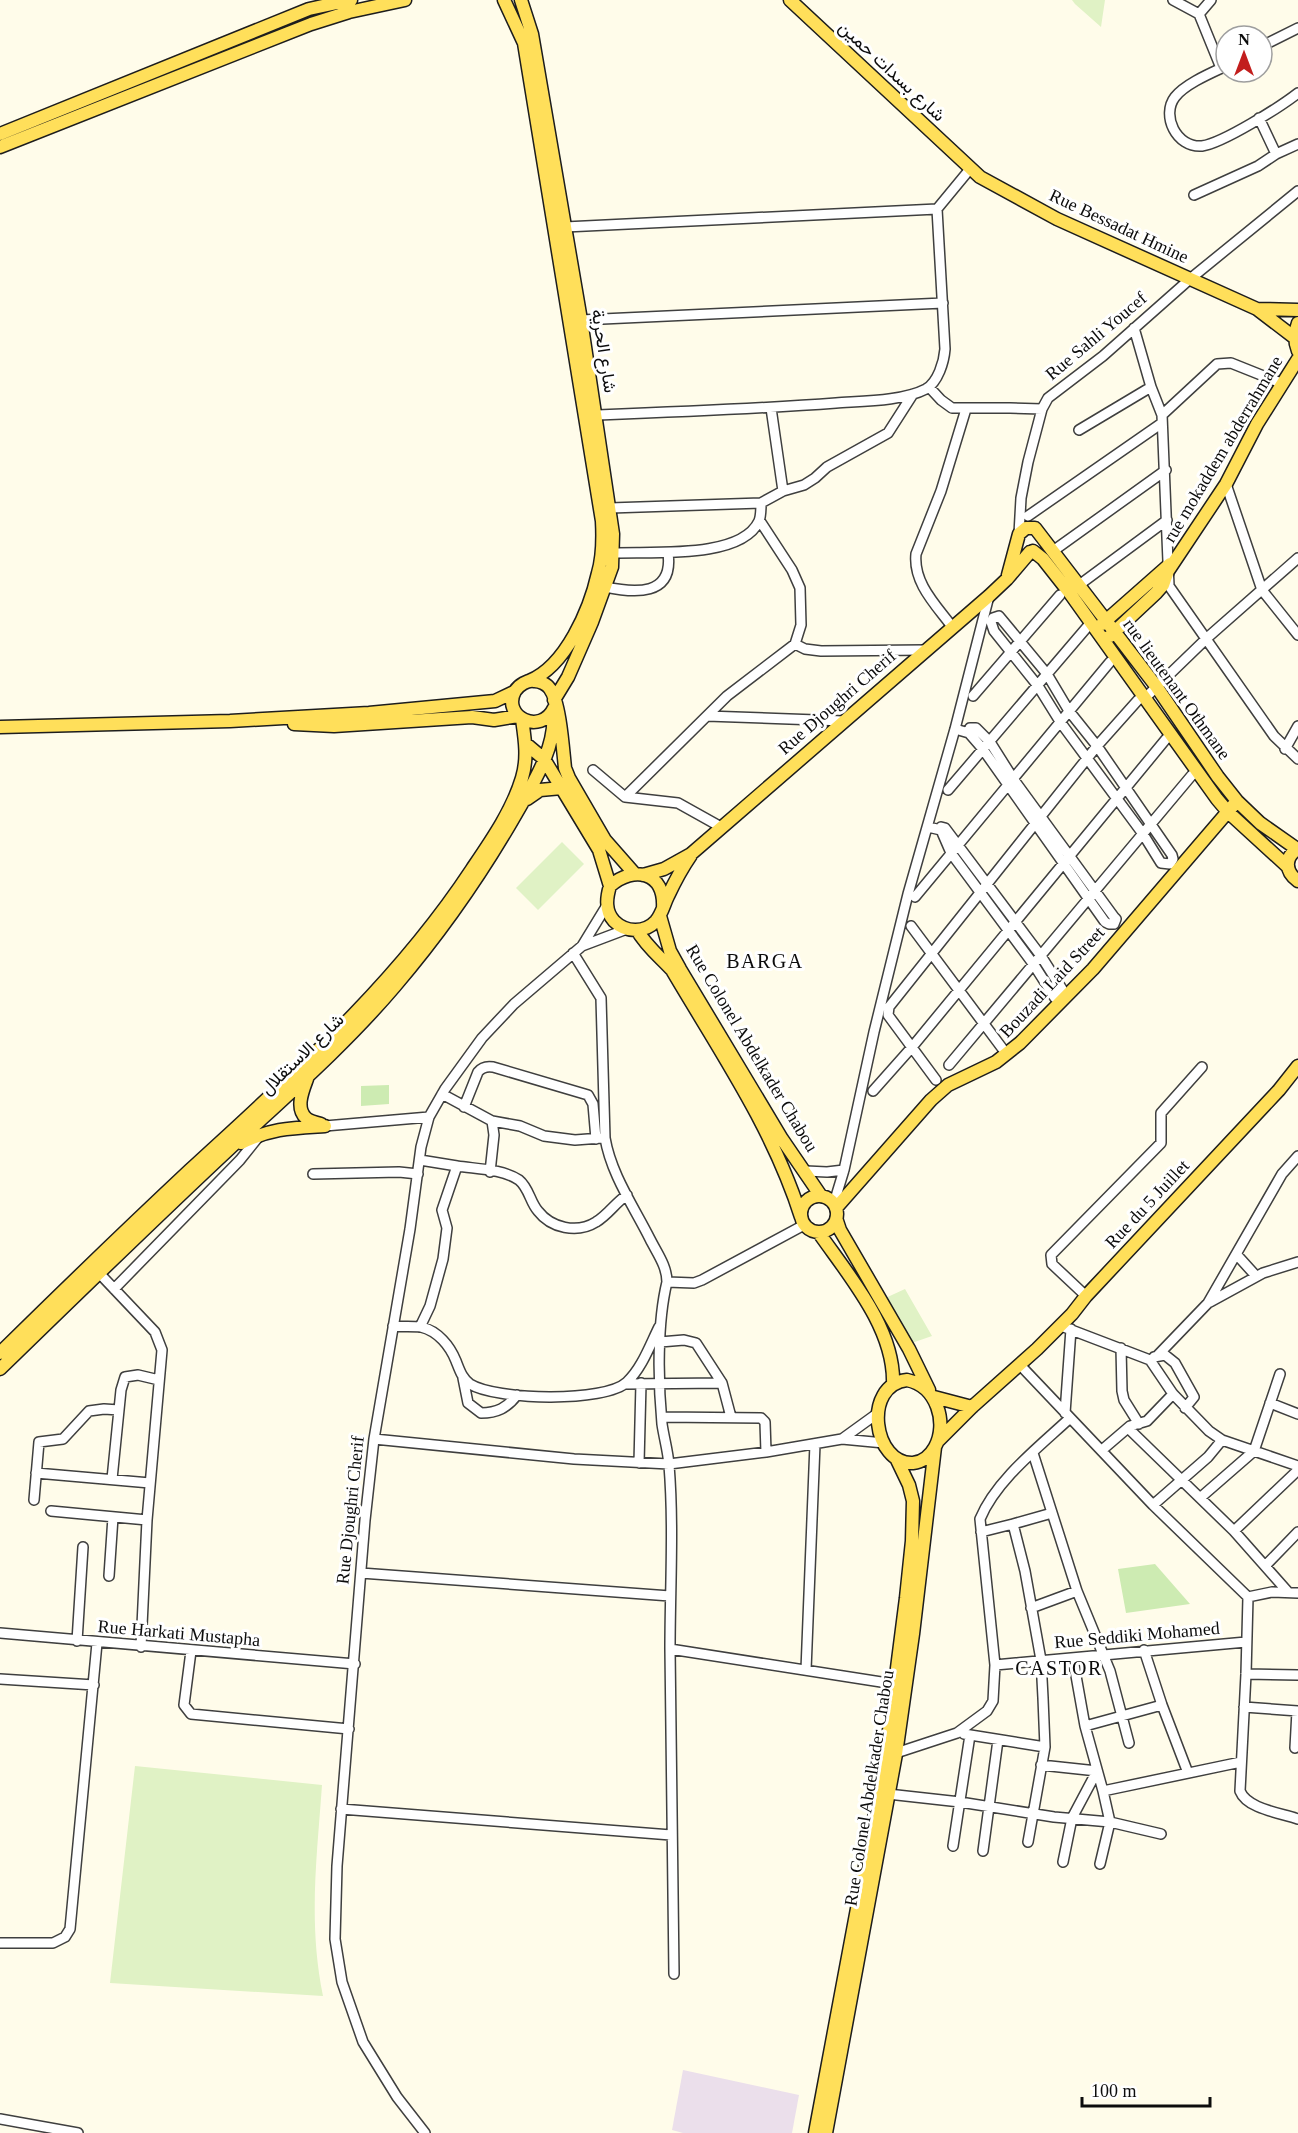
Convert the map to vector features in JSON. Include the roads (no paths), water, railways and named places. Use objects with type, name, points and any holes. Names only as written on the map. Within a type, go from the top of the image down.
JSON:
[{"type":"main road","points":[[0,134],[309,9],[351,0]]},
{"type":"main road","points":[[0,147],[311,24],[349,12],[405,0]]},
{"type":"main road","name":"شارع الحرية","points":[[504,0],[524,43],[602,521],[603,545],[598,573],[580,624],[555,662],[540,676],[529,681]]},
{"type":"main road","name":"شارع الحرية","points":[[521,0],[532,33],[581,320],[610,508],[614,553],[612,567],[568,677],[554,705]]},
{"type":"main road","name":"شارع بسدات حمين","points":[[790,0],[970,169]]},
{"type":"main road","name":"Rue Bessadat Hmine","points":[[970,169],[980,177],[1057,219],[1257,309],[1295,338]]},
{"type":"main road","name":"Rue Bessadat Hmine","points":[[1257,309],[1298,310]]},
{"type":"main road","points":[[1298,323],[1295,338],[1298,351]]},
{"type":"main road","name":"rue mokaddem abderrahmane","points":[[1104,641],[1163,585],[1172,565],[1226,484],[1257,424],[1298,359]]},
{"type":"main road","points":[[1007,579],[1018,538],[1021,530],[1029,522],[1042,536],[1041,546],[1032,552],[1022,549],[1018,538]]},
{"type":"main road","name":"rue lieutenant Othmane","points":[[1042,536],[1053,551],[1069,591]]},
{"type":"main road","name":"Rue Djoughri Cherif","points":[[691,854],[953,628],[1007,579],[1032,552]]},
{"type":"main road","name":"rue lieutenant Othmane","points":[[1032,552],[1043,559],[1097,625],[1104,641],[1141,699],[1228,812],[1287,866],[1291,875],[1298,880]]},
{"type":"main road","name":"rue mokaddem abderrahmane","points":[[1097,625],[1172,565]]},
{"type":"main road","name":"rue lieutenant Othmane","points":[[1097,625],[1114,632],[1156,686],[1237,801],[1260,823],[1298,849]]},
{"type":"main road","points":[[0,727],[230,721],[369,713],[495,702],[514,692],[523,683],[536,681],[546,685],[553,694],[565,768],[576,791],[604,840],[639,874],[657,884],[663,899],[661,912]]},
{"type":"main road","points":[[514,692],[512,705],[520,718]]},
{"type":"main road","points":[[230,721],[334,726],[472,717],[494,720],[520,718],[540,722],[554,705]]},
{"type":"main road","name":"شارع الاستقلال","points":[[0,1369],[229,1149],[308,1077],[389,993],[440,932],[470,891],[523,802],[544,759],[554,725],[554,705]]},
{"type":"main road","name":"شارع الاستقلال","points":[[0,1353],[100,1253],[300,1068],[397,969],[462,885],[503,820],[522,779],[525,765],[525,743],[520,718]]},
{"type":"main road","points":[[525,743],[544,759],[599,850],[610,886],[607,905],[613,920],[632,930],[646,928],[661,912],[678,874],[691,854]]},
{"type":"main road","points":[[523,802],[540,790],[562,788]]},
{"type":"main road","name":"Bouzadi Laid Street","points":[[836,1211],[931,1100],[948,1085],[1007,1055],[1046,1018],[1093,969],[1237,801]]},
{"type":"main road","points":[[1287,866],[1289,858],[1298,849]]},
{"type":"main road","points":[[610,886],[624,876],[664,869],[691,854]]},
{"type":"main road","name":"Rue Colonel Abdelkader Chabou","points":[[661,912],[670,951],[680,969],[782,1139],[821,1196]]},
{"type":"main road","name":"Rue Colonel Abdelkader Chabou","points":[[632,930],[672,970],[771,1140],[803,1221]]},
{"type":"main road","name":"Rue du 5 Juillet","points":[[936,1444],[972,1407],[1066,1327],[1086,1296],[1279,1090],[1298,1066]]},
{"type":"main road","points":[[308,1077],[301,1094],[301,1109],[306,1118],[324,1126]]},
{"type":"main road","points":[[229,1149],[261,1133],[324,1126]]},
{"type":"main road","points":[[836,1211],[830,1230],[819,1233],[811,1231],[803,1221],[802,1208],[806,1201],[813,1197],[828,1198],[836,1211],[840,1230],[909,1349],[932,1394],[938,1413],[936,1444],[928,1457],[920,1461],[905,1462],[897,1460],[890,1453],[879,1431],[878,1413],[886,1390],[894,1384],[907,1380],[915,1382],[932,1394],[972,1407]]},
{"type":"main road","points":[[819,1233],[861,1293],[879,1327],[893,1361],[894,1384]]},
{"type":"main road","name":"Rue Colonel Abdelkader Chabou","points":[[826,2133],[838,2035],[913,1634],[936,1444]]},
{"type":"main road","name":"Rue Colonel Abdelkader Chabou","points":[[838,2035],[888,1794],[894,1684],[906,1598],[914,1513],[914,1501],[909,1485],[897,1460]]},
{"type":"main road","name":"Rue Colonel Abdelkader Chabou","points":[[815,2133],[833,2068]]},
{"type":"street","points":[[1173,0],[1199,15],[1214,48]]},
{"type":"street","points":[[1199,15],[1211,0]]},
{"type":"street","points":[[1274,40],[1298,28]]},
{"type":"street","points":[[1214,72],[1177,95],[1173,101],[1171,111],[1176,136],[1191,146],[1204,146],[1218,141],[1298,93]]},
{"type":"street","points":[[1259,118],[1276,154]]},
{"type":"street","points":[[1194,195],[1298,144]]},
{"type":"street","points":[[595,415],[771,408],[863,401],[913,394],[929,387],[941,369],[944,356],[937,209],[970,169]]},
{"type":"street","name":"Rue Sahli Youcef","points":[[1018,538],[1021,498],[1032,444],[1048,398],[1103,356],[1190,279],[1298,191]]},
{"type":"street","points":[[565,227],[937,209]]},
{"type":"street","points":[[581,320],[943,303]]},
{"type":"street","points":[[1134,328],[1150,387],[1162,419],[1167,520],[1172,565],[1169,586],[1274,736],[1298,759]]},
{"type":"street","points":[[1021,498],[1029,522],[1162,419],[1217,364],[1231,363],[1281,383]]},
{"type":"street","points":[[929,387],[948,406],[966,410],[1010,408],[1042,410]]},
{"type":"street","points":[[1079,430],[1150,387]]},
{"type":"street","points":[[610,508],[761,503],[815,478],[827,467],[888,433],[913,394]]},
{"type":"street","points":[[771,408],[783,492]]},
{"type":"street","points":[[953,628],[920,582],[915,562],[916,554],[941,491],[966,410]]},
{"type":"street","points":[[1053,551],[1166,470]]},
{"type":"street","points":[[1226,484],[1262,590],[1298,635]]},
{"type":"street","points":[[625,797],[727,696],[795,644],[801,625],[800,588],[792,570],[760,521],[761,503]]},
{"type":"street","points":[[973,696],[1019,641],[1069,591],[1167,520]]},
{"type":"street","points":[[614,553],[668,553],[726,545],[742,538],[760,521]]},
{"type":"street","points":[[604,587],[625,592],[649,590],[661,582],[667,574],[670,563],[668,553]]},
{"type":"street","points":[[936,1080],[888,1015],[889,1007],[1089,758],[1096,746],[1141,699],[1298,558]]},
{"type":"street","points":[[836,1211],[874,1032],[908,894],[955,729],[989,596]]},
{"type":"street","points":[[999,616],[1002,618],[1019,641],[1047,674],[1069,711],[1172,855],[1173,859],[1170,864],[1161,863],[1089,758],[1061,723],[1038,686],[994,631],[991,626],[993,618],[999,616]]},
{"type":"street","points":[[948,790],[1047,674],[1097,625]]},
{"type":"street","points":[[795,644],[805,649],[821,651],[925,650]]},
{"type":"street","points":[[915,897],[1110,662]]},
{"type":"street","points":[[707,716],[844,721]]},
{"type":"street","points":[[1285,749],[1298,726]]},
{"type":"street","points":[[955,729],[969,733],[970,728],[976,728],[1038,820],[1071,857],[1092,895]]},
{"type":"street","points":[[873,1091],[1071,857],[1167,739]]},
{"type":"street","points":[[593,770],[625,797],[678,803],[721,827]]},
{"type":"street","points":[[949,1065],[1192,775]]},
{"type":"street","points":[[1038,820],[1063,866],[1092,895]]},
{"type":"street","points":[[928,827],[940,830],[980,892],[1012,927],[1041,956],[1062,989],[1055,999],[1034,965],[1012,927],[987,884],[954,850]]},
{"type":"street","points":[[582,946],[607,905]]},
{"type":"street","points":[[911,926],[1002,1048]]},
{"type":"street","points":[[582,946],[632,930]]},
{"type":"street","name":"Rue Djoughri Cherif","points":[[425,2133],[382,2076],[363,2042],[342,1982],[335,1939],[341,1809],[374,1439],[429,1117],[442,1094],[482,1038],[514,1004],[582,946]]},
{"type":"street","points":[[573,953],[601,998],[601,1138]]},
{"type":"street","points":[[464,1107],[478,1072],[481,1068],[488,1066],[588,1095],[593,1104],[601,1138],[610,1160],[665,1267],[667,1282],[660,1324],[660,1382],[662,1417],[669,1464],[671,1521],[671,1835],[674,1974]]},
{"type":"street","points":[[1086,1296],[1052,1264],[1051,1255],[1161,1143],[1161,1113],[1202,1067]]},
{"type":"street","points":[[442,1094],[492,1121],[520,1126],[544,1136],[574,1140],[601,1138]]},
{"type":"street","points":[[324,1126],[429,1117]]},
{"type":"street","points":[[490,1172],[494,1135],[492,1121]]},
{"type":"street","points":[[114,1289],[240,1160],[261,1133]]},
{"type":"street","points":[[1154,1358],[1208,1303],[1238,1255],[1282,1174],[1298,1156]]},
{"type":"street","points":[[420,1160],[517,1179],[525,1185],[538,1211],[552,1224],[561,1228],[583,1227],[596,1222],[627,1195]]},
{"type":"street","points":[[420,1327],[430,1306],[443,1259],[447,1228],[442,1210],[457,1166]]},
{"type":"street","points":[[806,1171],[843,1170]]},
{"type":"street","points":[[313,1174],[399,1172],[418,1174]]},
{"type":"street","points":[[667,1282],[694,1283],[702,1280],[803,1221]]},
{"type":"street","points":[[1238,1255],[1256,1276]]},
{"type":"street","points":[[1208,1303],[1256,1276],[1298,1262]]},
{"type":"street","points":[[99,1273],[155,1332],[160,1341],[162,1357],[147,1520],[141,1647]]},
{"type":"street","points":[[626,1384],[637,1371],[660,1324]]},
{"type":"street","points":[[393,1326],[420,1327],[444,1340],[463,1378],[468,1403],[481,1413],[497,1412],[512,1402],[517,1395]]},
{"type":"street","points":[[891,1754],[957,1733],[987,1711],[993,1701],[994,1665],[989,1595],[980,1519],[986,1505],[1003,1483],[1068,1415],[1066,1327],[1121,1348],[1154,1358],[1165,1355],[1173,1360],[1193,1394],[1194,1400],[1185,1408]]},
{"type":"street","points":[[660,1342],[696,1343],[722,1383],[731,1417]]},
{"type":"street","points":[[1121,1348],[1124,1400],[1139,1424]]},
{"type":"street","points":[[1154,1358],[1173,1394],[1209,1431],[1222,1440],[1298,1468],[1234,1532]]},
{"type":"street","points":[[1020,1365],[1153,1505],[1248,1597],[1246,1674],[1239,1777],[1242,1797],[1258,1806],[1298,1819]]},
{"type":"street","points":[[1200,1498],[1254,1451],[1280,1374]]},
{"type":"street","points":[[112,1479],[121,1390],[125,1377],[138,1375],[159,1380]]},
{"type":"street","points":[[463,1378],[482,1390],[517,1395],[554,1396],[591,1395],[608,1392],[626,1384],[722,1383]]},
{"type":"street","points":[[639,1463],[641,1383]]},
{"type":"street","points":[[1102,1450],[1128,1428],[1147,1421],[1173,1394]]},
{"type":"street","points":[[1270,1403],[1298,1414]]},
{"type":"street","points":[[34,1500],[39,1442],[63,1439],[89,1411],[119,1410]]},
{"type":"street","points":[[842,1439],[878,1413]]},
{"type":"street","points":[[662,1417],[764,1419],[766,1452]]},
{"type":"street","points":[[1128,1428],[1182,1479],[1293,1592]]},
{"type":"street","points":[[374,1439],[574,1459],[669,1464],[766,1452],[842,1439],[884,1443]]},
{"type":"street","points":[[1153,1505],[1208,1457],[1222,1440]]},
{"type":"street","points":[[806,1670],[815,1444]]},
{"type":"street","points":[[1033,1453],[1077,1591],[1110,1671],[1129,1743]]},
{"type":"street","points":[[36,1473],[150,1484]]},
{"type":"street","points":[[51,1511],[147,1520]]},
{"type":"street","points":[[981,1532],[1052,1513]]},
{"type":"street","points":[[109,1575],[113,1517]]},
{"type":"street","points":[[1013,1524],[1025,1571],[1041,1660],[1045,1747],[1028,1842]]},
{"type":"street","points":[[1266,1565],[1298,1532]]},
{"type":"street","points":[[76,1641],[83,1547]]},
{"type":"street","points":[[361,1573],[670,1596]]},
{"type":"street","points":[[1031,1608],[1077,1591]]},
{"type":"street","points":[[1248,1597],[1272,1592],[1293,1592]]},
{"type":"street","name":"Rue Harkati Mustapha","points":[[0,1633],[355,1664]]},
{"type":"street","name":"Rue Seddiki Mohamed","points":[[994,1665],[1246,1642]]},
{"type":"street","points":[[0,1943],[53,1943],[65,1937],[70,1929],[97,1643]]},
{"type":"street","points":[[670,1649],[894,1684]]},
{"type":"street","points":[[1144,1650],[1188,1773]]},
{"type":"street","points":[[191,1651],[184,1705],[190,1714],[349,1729]]},
{"type":"street","points":[[1073,1659],[1085,1726],[1110,1822],[1100,1864]]},
{"type":"street","points":[[1246,1674],[1298,1675]]},
{"type":"street","points":[[0,1678],[94,1685]]},
{"type":"street","points":[[1085,1726],[1162,1705]]},
{"type":"street","points":[[1244,1707],[1297,1711],[1295,1748]]},
{"type":"street","points":[[957,1733],[1045,1747]]},
{"type":"street","points":[[953,1846],[970,1735]]},
{"type":"street","points":[[983,1851],[998,1740]]},
{"type":"street","points":[[1103,1791],[1241,1762]]},
{"type":"street","points":[[1041,1765],[1097,1771]]},
{"type":"street","points":[[1064,1862],[1072,1818],[1097,1771]]},
{"type":"street","points":[[888,1794],[1110,1822],[1161,1834]]},
{"type":"street","points":[[341,1809],[671,1835]]},
{"type":"street","points":[[0,2119],[74,2133]]},
{"type":"street","points":[[415,2121],[417,2133]]},
{"type":"district","name":"BARGA","points":[[765,961]]},
{"type":"district","name":"CASTOR","points":[[1059,1668]]}]
